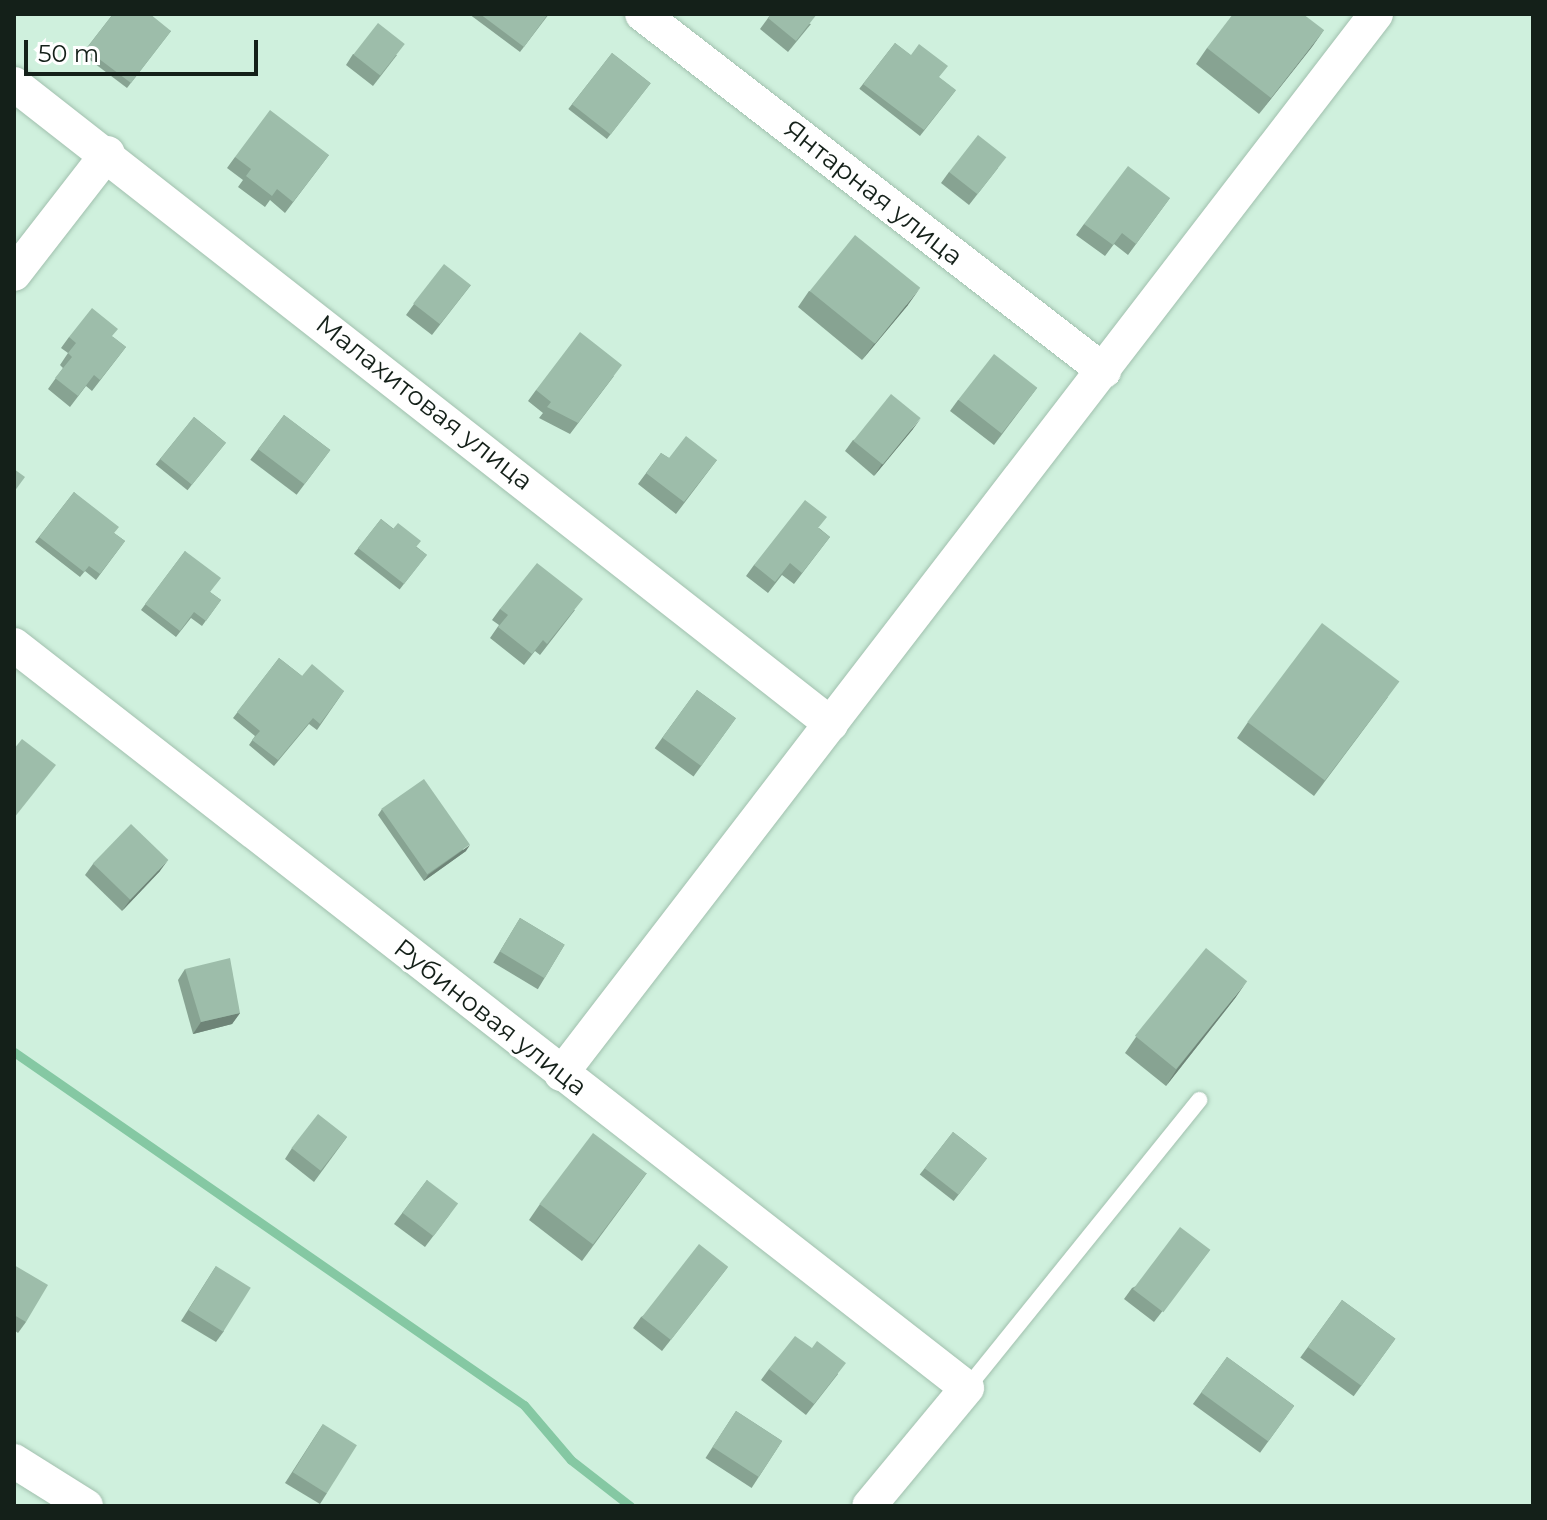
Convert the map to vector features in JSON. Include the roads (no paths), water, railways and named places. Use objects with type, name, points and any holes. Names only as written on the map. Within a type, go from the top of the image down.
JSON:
[{"type":"street","name":"Янтарная улица","points":[[642,14],[1104,371]]},
{"type":"street","points":[[561,1074],[1377,15]]},
{"type":"street","name":"Малахитовая улица","points":[[14,84],[108,153],[831,724]]},
{"type":"street","points":[[14,274],[108,153]]},
{"type":"street","name":"Рубиновая улица","points":[[14,645],[967,1388]]},
{"type":"street","points":[[869,1506],[967,1388]]},
{"type":"street","points":[[14,1461],[86,1506]]},
{"type":"lane","points":[[967,1388],[1199,1100]]},
{"type":"waterway","points":[[14,1052],[524,1405],[571,1460],[630,1506]]}]
